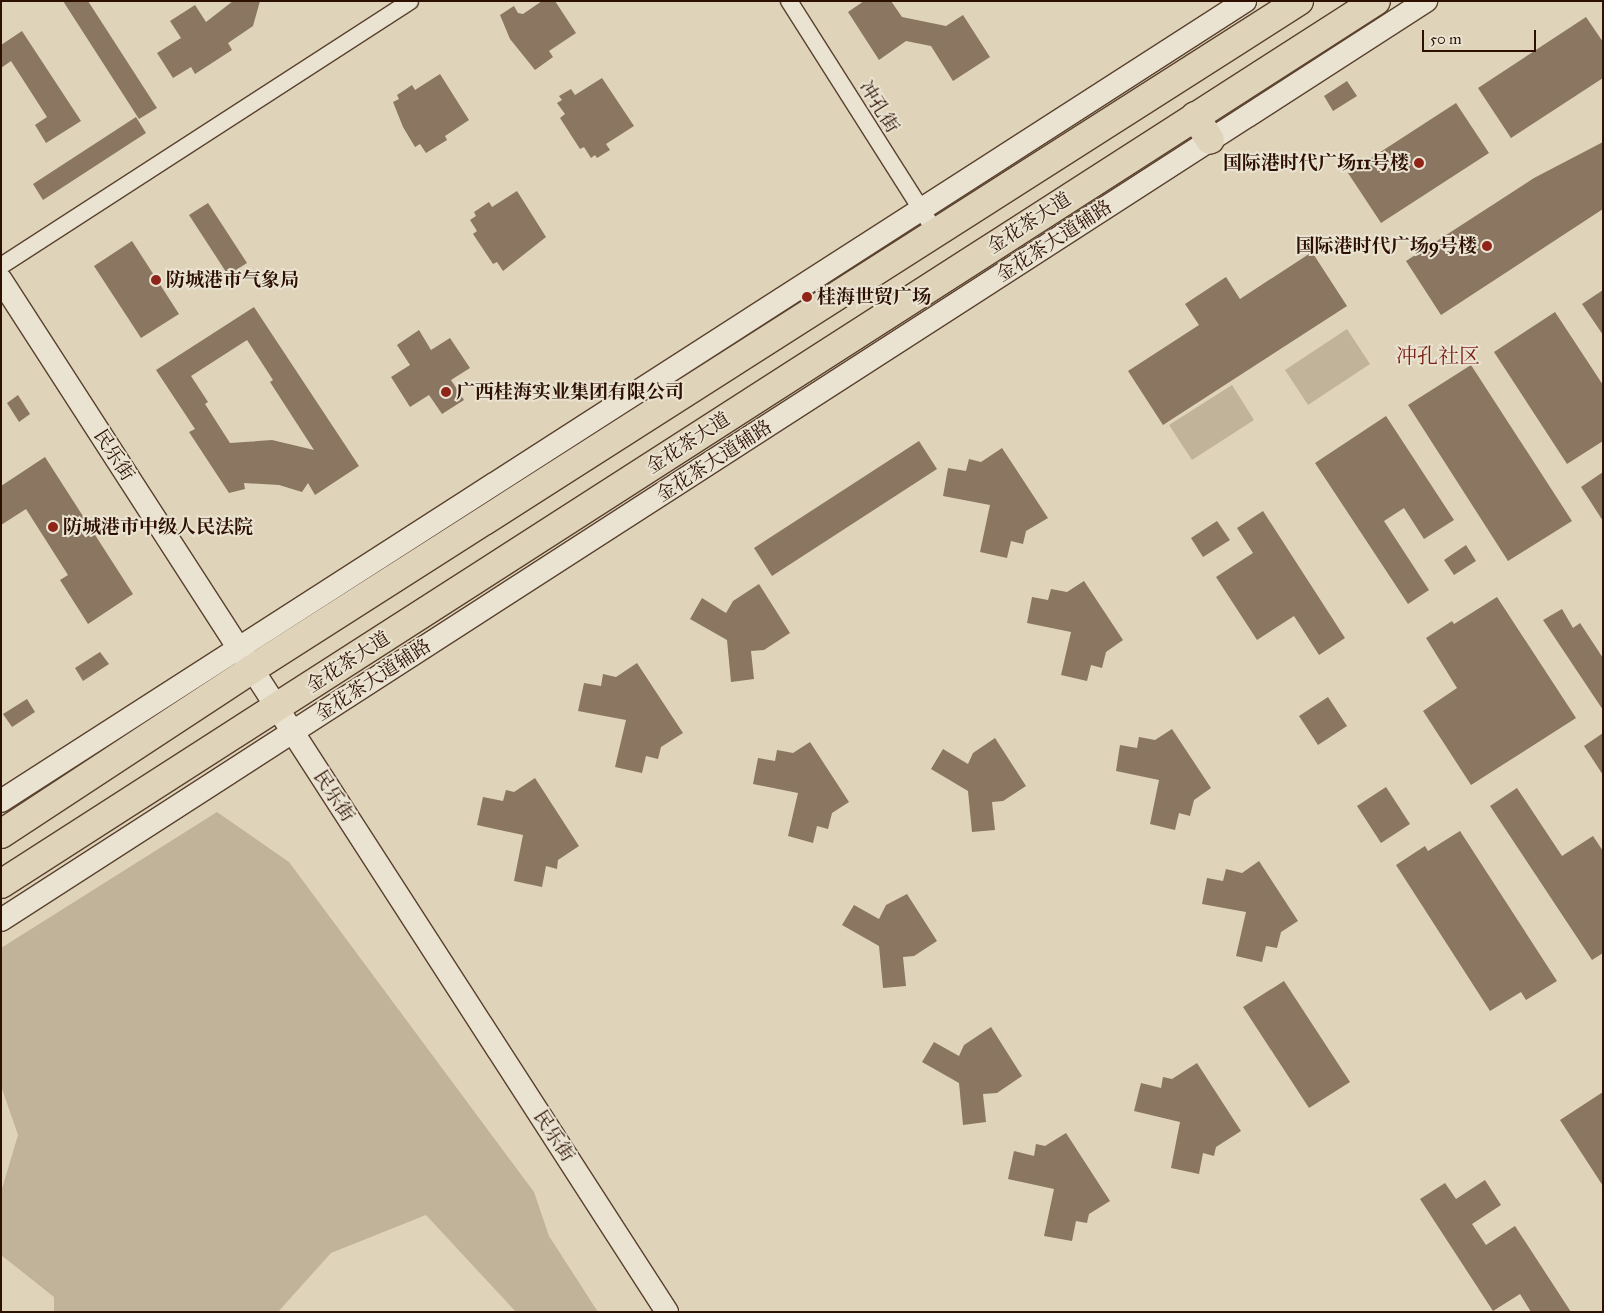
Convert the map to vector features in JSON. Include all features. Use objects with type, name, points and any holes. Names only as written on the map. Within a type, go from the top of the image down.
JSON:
[{"type":"highway","points":[[1,834],[246,659],[936,233],[1299,1]]},
{"type":"highway","name":"金花茶大道","points":[[1,884],[1376,1]]},
{"type":"highway","points":[[1195,116],[1210,140]]},
{"type":"street","points":[[1,266],[410,1]]},
{"type":"street","name":"冲孔街","points":[[789,1],[936,233]]},
{"type":"street","points":[[1,801],[246,659],[921,210],[1245,1]]},
{"type":"street","name":"金花茶大道辅路","points":[[1,920],[1426,1]]},
{"type":"street","name":"民乐街","points":[[1,280],[667,1312]]},
{"type":"shaded area","points":[[1347,329],[1370,364],[1308,405],[1285,370]]},
{"type":"shaded area","points":[[1232,385],[1254,420],[1192,460],[1169,425]]},
{"type":"shaded area","points":[[217,812],[289,862],[534,1192],[549,1236],[598,1312],[516,1312],[426,1215],[331,1253],[278,1312],[54,1312],[54,1297],[1,1255],[1,1192],[18,1135],[1,1086],[1,948]]},
{"type":"building","points":[[63,1],[88,1],[157,108],[139,119]]},
{"type":"building","points":[[233,1],[260,1],[253,26],[228,43],[232,50],[195,74],[191,67],[173,78],[157,53],[181,38],[170,21],[195,5],[206,22]]},
{"type":"building","points":[[542,1],[555,1],[576,33],[549,51],[553,57],[535,70],[510,39],[500,15],[514,6],[518,13],[523,14]]},
{"type":"building","points":[[864,1],[891,1],[902,17],[946,26],[963,15],[990,57],[953,81],[931,46],[906,41],[879,60],[848,12]]},
{"type":"building","points":[[1586,17],[1603,42],[1603,78],[1511,138],[1478,88]]},
{"type":"building","points":[[22,31],[81,121],[46,143],[35,125],[47,117],[11,61],[1,68],[1,45]]},
{"type":"building","points":[[440,74],[469,120],[445,136],[447,140],[426,153],[420,144],[415,147],[403,127],[393,102],[399,99],[397,95],[412,85],[415,90]]},
{"type":"building","points":[[602,78],[634,126],[606,144],[610,150],[597,158],[595,155],[591,158],[584,147],[580,149],[560,118],[565,114],[557,103],[562,100],[559,96],[571,89],[575,95]]},
{"type":"building","points":[[1347,81],[1357,96],[1333,111],[1324,96]]},
{"type":"building","name":"国际港时代广场11号楼","points":[[1456,103],[1489,153],[1381,223],[1348,173]]},
{"type":"building","points":[[136,117],[146,133],[43,200],[33,184]]},
{"type":"building","name":"国际港时代广场9号楼","points":[[1603,142],[1603,209],[1441,315],[1406,261],[1534,178]]},
{"type":"building","points":[[517,191],[546,237],[503,271],[497,262],[493,264],[473,234],[477,231],[470,220],[476,216],[474,212],[489,202],[492,207]]},
{"type":"building","points":[[208,203],[247,263],[228,275],[189,215]]},
{"type":"building","points":[[132,241],[179,314],[141,338],[94,266]]},
{"type":"building","points":[[1312,252],[1347,306],[1163,425],[1128,371],[1199,325],[1185,304],[1226,277],[1240,299]]},
{"type":"building","points":[[1603,290],[1603,335],[1582,304]]},
{"type":"building","points":[[254,307],[359,466],[315,495],[308,483],[302,492],[279,485],[244,483],[245,489],[229,493],[189,432],[195,429],[156,370]],"holes":[[[247,340],[273,380],[270,382],[314,450],[272,440],[230,443],[205,404],[208,402],[191,376]]]},
{"type":"building","points":[[1555,312],[1603,385],[1603,441],[1567,464],[1494,352]]},
{"type":"building","points":[[419,330],[431,350],[450,338],[470,368],[451,380],[464,400],[442,414],[429,395],[410,407],[391,377],[410,365],[397,345]]},
{"type":"building","points":[[1471,365],[1572,521],[1508,561],[1408,405]]},
{"type":"building","points":[[18,395],[30,414],[19,422],[7,403]]},
{"type":"building","points":[[1386,416],[1454,520],[1424,539],[1404,508],[1384,521],[1429,590],[1408,604],[1315,463]]},
{"type":"building","points":[[919,441],[937,469],[772,576],[754,548]]},
{"type":"building","points":[[1002,448],[1048,518],[1026,531],[1023,544],[1011,541],[1007,558],[980,552],[990,505],[943,496],[948,468],[966,471],[969,459],[981,462]]},
{"type":"building","points":[[45,457],[133,594],[88,624],[60,580],[68,575],[26,509],[1,525],[1,486]]},
{"type":"building","points":[[1603,472],[1603,521],[1581,487]]},
{"type":"building","points":[[1263,511],[1345,638],[1319,655],[1294,616],[1257,640],[1216,577],[1253,553],[1237,528]]},
{"type":"building","points":[[1217,521],[1230,540],[1203,557],[1191,538]]},
{"type":"building","points":[[1466,545],[1476,561],[1454,575],[1444,560]]},
{"type":"building","points":[[1084,581],[1123,640],[1106,652],[1102,668],[1091,665],[1087,681],[1061,675],[1071,632],[1027,623],[1032,597],[1048,600],[1051,589],[1067,592]]},
{"type":"building","points":[[759,584],[790,633],[764,650],[751,651],[754,679],[731,682],[727,640],[690,619],[702,598],[726,613],[733,601]]},
{"type":"building","points":[[1497,597],[1576,718],[1471,785],[1423,711],[1457,688],[1426,638],[1452,621],[1454,624]]},
{"type":"building","points":[[1562,609],[1573,628],[1580,623],[1603,658],[1603,710],[1543,620]]},
{"type":"building","points":[[100,652],[109,664],[83,681],[75,668]]},
{"type":"building","points":[[637,663],[683,733],[661,747],[658,759],[646,756],[642,773],[615,767],[626,720],[578,711],[584,683],[601,686],[603,674],[616,677]]},
{"type":"building","points":[[1328,697],[1347,726],[1318,745],[1299,716]]},
{"type":"building","points":[[27,699],[35,712],[12,727],[3,714]]},
{"type":"building","points":[[1172,729],[1211,788],[1194,800],[1190,816],[1179,813],[1175,830],[1150,824],[1159,780],[1116,771],[1120,745],[1137,748],[1139,737],[1155,740]]},
{"type":"building","points":[[1603,733],[1603,775],[1584,746]]},
{"type":"building","points":[[995,738],[1026,786],[1003,801],[992,802],[995,830],[972,832],[968,791],[931,769],[943,749],[968,764],[973,753]]},
{"type":"building","points":[[810,742],[849,802],[832,813],[828,829],[817,826],[813,843],[788,836],[798,793],[753,784],[758,758],[775,761],[777,750],[793,753]]},
{"type":"building","points":[[535,778],[579,846],[558,860],[557,869],[546,866],[542,887],[514,881],[523,835],[477,825],[483,797],[503,801],[506,790],[514,792]]},
{"type":"building","points":[[1386,787],[1410,824],[1381,843],[1357,806]]},
{"type":"building","points":[[1517,788],[1562,856],[1593,836],[1603,851],[1603,953],[1592,960],[1490,806]]},
{"type":"building","points":[[1460,831],[1557,981],[1526,1000],[1521,992],[1490,1011],[1396,865],[1425,846],[1428,851]]},
{"type":"building","points":[[1259,861],[1298,921],[1281,932],[1277,948],[1266,946],[1262,962],[1236,956],[1246,912],[1202,904],[1207,878],[1223,881],[1226,869],[1242,873]]},
{"type":"building","points":[[907,894],[937,941],[914,956],[903,957],[906,986],[883,988],[879,946],[842,925],[854,905],[879,919],[886,905]]},
{"type":"building","points":[[1284,981],[1350,1082],[1309,1108],[1243,1007]]},
{"type":"building","points":[[991,1027],[1022,1076],[997,1093],[983,1094],[986,1122],[963,1125],[959,1083],[922,1062],[934,1042],[959,1056],[964,1045]]},
{"type":"building","points":[[1197,1063],[1241,1131],[1216,1147],[1214,1156],[1203,1153],[1199,1174],[1171,1168],[1180,1122],[1134,1111],[1141,1083],[1161,1088],[1163,1077],[1172,1079]]},
{"type":"building","points":[[1603,1092],[1603,1186],[1560,1120]]},
{"type":"building","points":[[1066,1133],[1110,1201],[1089,1214],[1087,1223],[1076,1221],[1072,1241],[1044,1236],[1054,1189],[1008,1179],[1014,1151],[1034,1156],[1036,1144],[1045,1146]]},
{"type":"building","points":[[1485,1180],[1501,1205],[1472,1224],[1486,1245],[1515,1226],[1571,1312],[1531,1312],[1520,1294],[1493,1311],[1420,1199],[1445,1183],[1456,1199]]},
{"type":"place","name":"国际港时代广场11号楼","points":[[1419,163]]},
{"type":"place","name":"国际港时代广场9号楼","points":[[1487,246]]},
{"type":"place","name":"防城港市气象局","points":[[156,280]]},
{"type":"place","name":"桂海世贸广场","points":[[807,297]]},
{"type":"place","name":"广西桂海实业集团有限公司","points":[[446,392]]},
{"type":"place","name":"防城港市中级人民法院","points":[[53,527]]},
{"type":"district","name":"冲孔社区","points":[[1438,356]]}]
